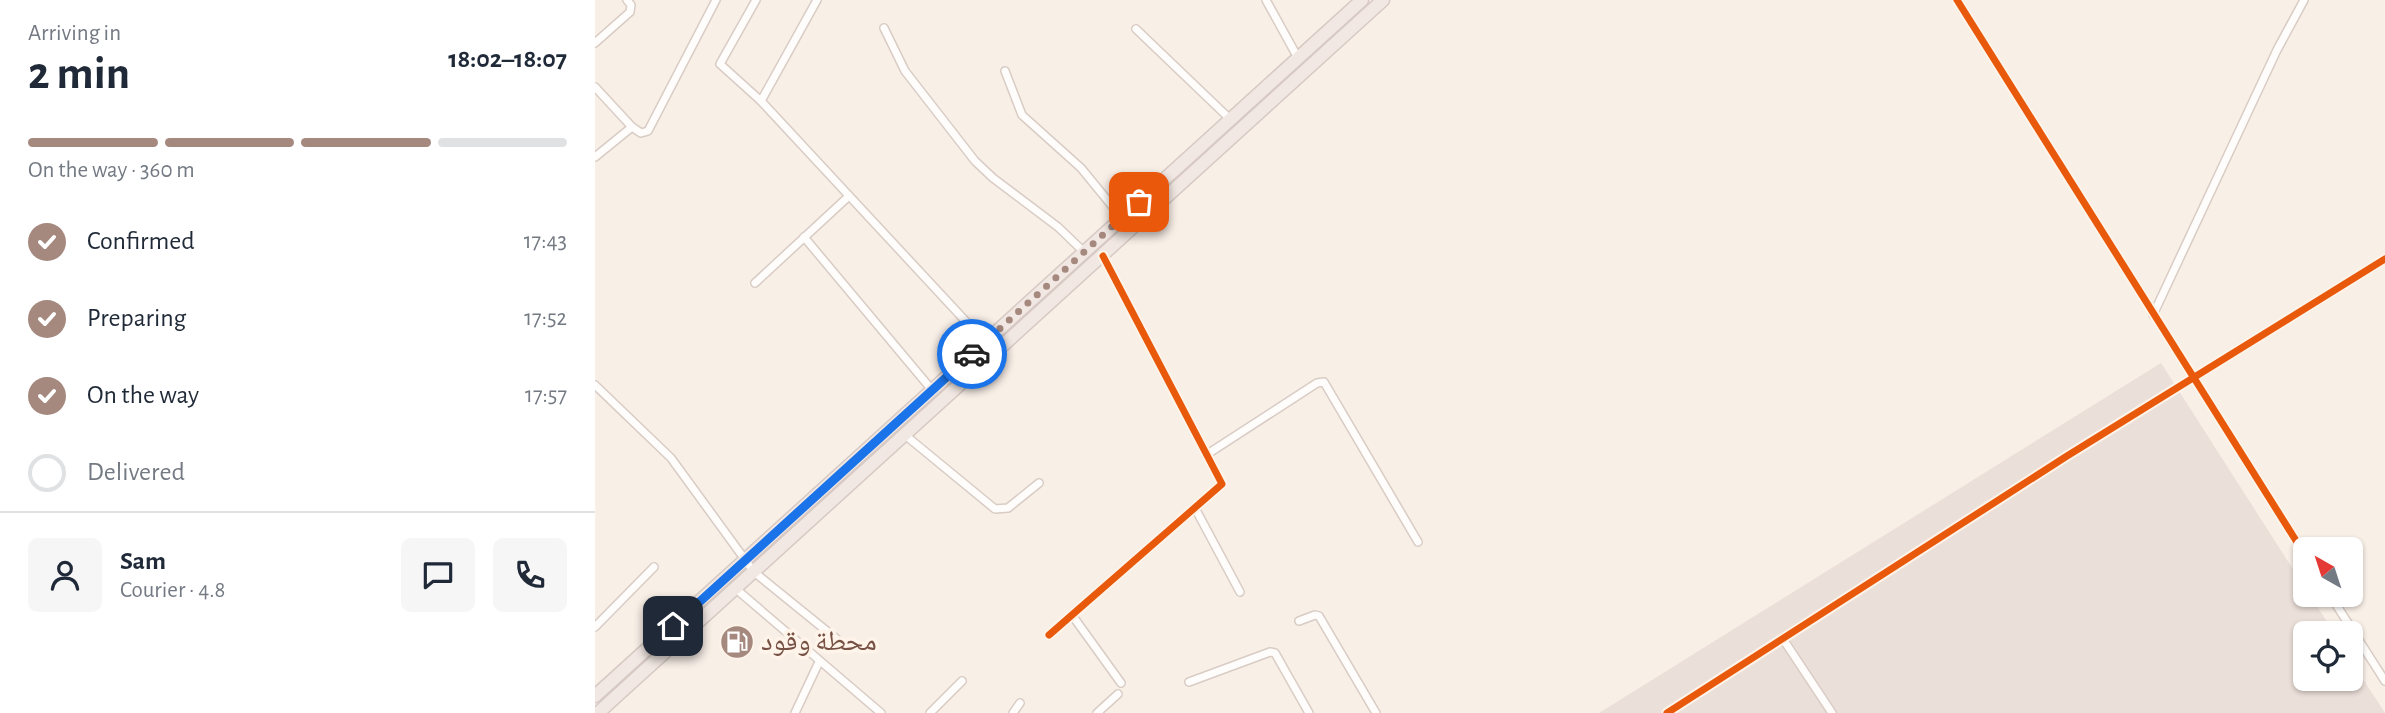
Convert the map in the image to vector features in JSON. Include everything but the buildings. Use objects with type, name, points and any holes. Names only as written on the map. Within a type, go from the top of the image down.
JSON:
[{"type":"highway","points":[[595,696],[1362,0]]},
{"type":"highway","points":[[599,713],[1383,0]]},
{"type":"highway","points":[[1072,263],[1082,275]]},
{"type":"street","points":[[595,43],[630,12],[631,5],[627,0]]},
{"type":"street","points":[[756,0],[720,64],[761,101],[985,341]]},
{"type":"street","points":[[761,101],[817,0]]},
{"type":"street","points":[[1266,0],[1298,58]]},
{"type":"street","points":[[1957,0],[2294,537]]},
{"type":"street","points":[[2153,315],[2277,50],[2304,0]]},
{"type":"street","points":[[595,87],[632,127],[641,133],[648,131],[712,2]]},
{"type":"street","points":[[884,28],[905,71],[975,161],[993,178],[1058,227],[1084,252]]},
{"type":"street","points":[[1136,29],[1230,119]]},
{"type":"street","points":[[1005,71],[1022,114],[1081,169],[1122,218]]},
{"type":"street","points":[[595,157],[632,127]]},
{"type":"street","points":[[755,283],[849,196]]},
{"type":"street","points":[[804,237],[932,390]]},
{"type":"street","points":[[1049,635],[1221,484],[1104,256]]},
{"type":"street","points":[[1667,713],[2192,378],[2385,259]]},
{"type":"street","points":[[1206,455],[1317,383],[1324,382],[1418,542]]},
{"type":"street","points":[[595,385],[671,458],[754,572],[844,645]]},
{"type":"street","points":[[905,435],[995,509],[1008,508],[1039,483]]},
{"type":"street","points":[[1195,508],[1240,592]]},
{"type":"street","points":[[595,627],[654,567]]},
{"type":"street","points":[[736,589],[881,713]]},
{"type":"street","points":[[2338,607],[2385,681]]},
{"type":"street","points":[[1073,615],[1121,683]]},
{"type":"street","points":[[1299,621],[1319,616],[1376,713]]},
{"type":"street","points":[[1783,639],[1832,713]]},
{"type":"street","points":[[1189,682],[1270,652],[1275,653],[1309,713]]},
{"type":"street","points":[[795,713],[820,662]]},
{"type":"street","points":[[930,713],[962,681]]},
{"type":"street","points":[[1097,713],[1118,694]]},
{"type":"street","points":[[1013,713],[1020,702]]},
{"type":"shaded area","points":[[2161,363],[2293,569],[2293,607],[2318,607],[2326,621],[2293,621],[2293,691],[2363,691],[2363,679],[2385,713],[1599,713]]},
{"type":"cycle path","points":[[1957,0],[2294,537]]},
{"type":"cycle path","points":[[1049,635],[1222,484],[1103,256]]},
{"type":"cycle path","points":[[1667,713],[2067,456],[2385,259]]},
{"type":"way so far","points":[[972,354],[1139,202]]},
{"type":"place","name":"محطة وقود","points":[[737,642]]},
{"type":"route","points":[[673,626],[972,354]]}]
